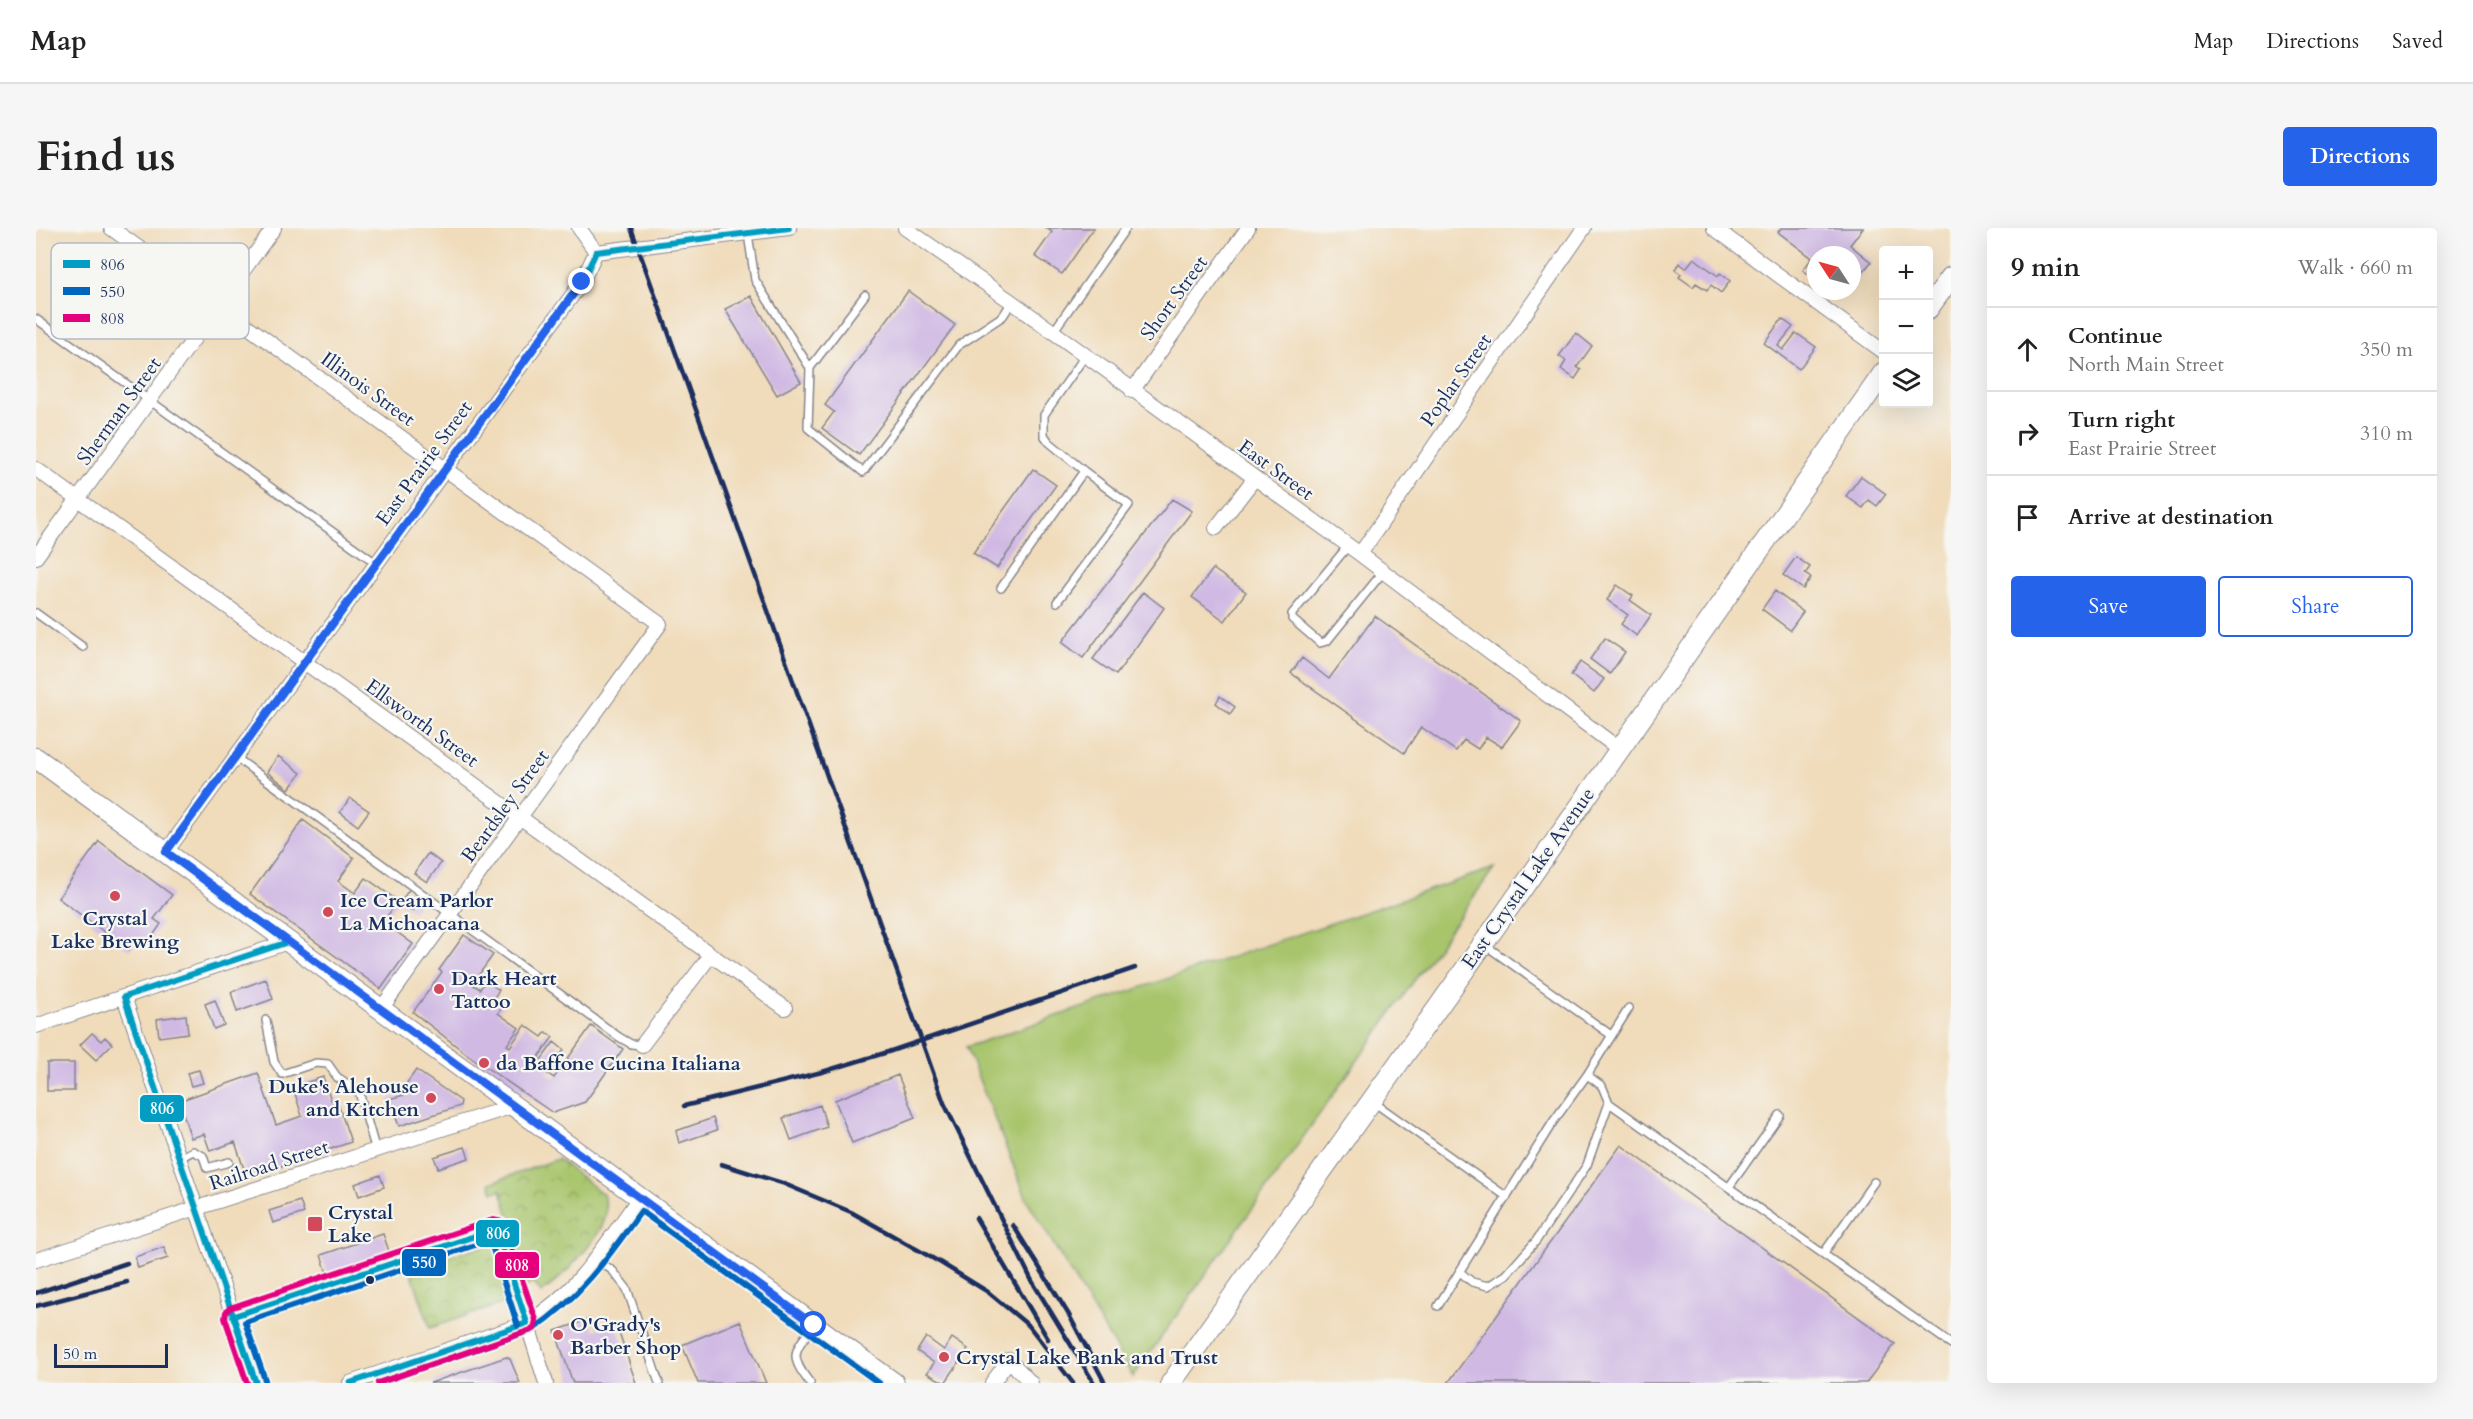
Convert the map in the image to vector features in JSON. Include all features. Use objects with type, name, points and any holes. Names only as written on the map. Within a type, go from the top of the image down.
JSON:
[{"type":"street","name":"Illinois Street","points":[[111,228],[132,243]]},
{"type":"street","name":"Sherman Street","points":[[249,263],[274,228]]},
{"type":"street","points":[[579,228],[596,252],[789,228]]},
{"type":"street","name":"East Street","points":[[905,228],[1012,302],[1360,554],[1620,749]]},
{"type":"street","name":"Short Street","points":[[1132,391],[1248,228]]},
{"type":"street","name":"Poplar Street","points":[[1360,554],[1584,228]]},
{"type":"street","points":[[1714,228],[1879,348]]},
{"type":"street","name":"East Prairie Street","points":[[166,852],[444,468],[582,282],[596,252]]},
{"type":"street","points":[[1933,303],[1951,277]]},
{"type":"street","name":"Illinois Street","points":[[249,328],[660,624]]},
{"type":"street","name":"Sherman Street","points":[[36,557],[195,339]]},
{"type":"street","name":"East Crystal Lake Avenue","points":[[1171,1383],[1483,944],[1879,379]]},
{"type":"street","name":"Ellsworth Street","points":[[36,469],[785,1008]]},
{"type":"street","points":[[1216,528],[1254,479]]},
{"type":"street","name":"Beardsley Street","points":[[381,1009],[660,624]]},
{"type":"street","points":[[36,758],[894,1383]]},
{"type":"street","points":[[36,1026],[288,942]]},
{"type":"street","points":[[642,1045],[711,954]]},
{"type":"street","points":[[124,997],[256,1383]]},
{"type":"street","name":"Railroad Street","points":[[36,1260],[513,1106]]},
{"type":"street","points":[[350,1383],[527,1323],[549,1310],[568,1293],[596,1259],[639,1198]]},
{"type":"street","points":[[527,1323],[546,1383]]},
{"type":"street","points":[[992,1383],[1009,1360],[1031,1383]]},
{"type":"lane","points":[[1053,332],[1126,228]]},
{"type":"lane","points":[[748,234],[755,280],[810,368],[808,428],[864,472],[959,345],[1003,316],[1012,302]]},
{"type":"lane","points":[[810,368],[865,295]]},
{"type":"lane","points":[[36,319],[51,330]]},
{"type":"lane","points":[[64,339],[376,563]]},
{"type":"lane","points":[[1058,602],[1129,505],[1084,471],[1049,442],[1044,435],[1042,426],[1044,415],[1086,356]]},
{"type":"lane","points":[[1001,588],[1084,471]]},
{"type":"lane","points":[[1348,546],[1292,614],[1293,620],[1320,643],[1327,641],[1383,572]]},
{"type":"lane","points":[[36,613],[83,647]]},
{"type":"lane","points":[[235,757],[619,1037],[631,1044],[642,1045]]},
{"type":"lane","points":[[1483,944],[1611,1035]]},
{"type":"lane","points":[[1438,1306],[1553,1122],[1587,1075],[1629,1008]]},
{"type":"lane","points":[[266,1020],[273,1062],[282,1074],[316,1063],[328,1064],[337,1077],[359,1092],[376,1151]]},
{"type":"lane","points":[[1587,1075],[1602,1086],[1609,1103],[1951,1344]]},
{"type":"lane","points":[[1371,1100],[1507,1197]]},
{"type":"lane","points":[[1460,1272],[1472,1282],[1488,1286],[1506,1275],[1536,1241],[1587,1165],[1609,1103]]},
{"type":"lane","points":[[1729,1187],[1780,1115]]},
{"type":"lane","points":[[180,1158],[193,1151],[203,1156],[207,1168],[229,1162]]},
{"type":"lane","points":[[1823,1254],[1874,1182]]},
{"type":"lane","points":[[234,1317],[496,1229],[527,1323]]},
{"type":"lane","points":[[596,1259],[613,1271],[627,1289],[659,1383]]},
{"type":"lane","points":[[810,1383],[798,1367],[794,1356],[797,1348],[814,1325]]},
{"type":"green space","points":[[1494,868],[1133,1377],[1027,1200],[966,1047]]},
{"type":"green space","points":[[558,1159],[604,1197],[605,1218],[587,1248],[558,1279],[541,1293],[534,1283],[512,1292],[514,1300],[430,1328],[410,1268],[515,1236],[501,1190],[493,1192],[490,1183]]},
{"type":"building","points":[[1046,228],[1094,228],[1062,274],[1035,256],[1052,232]]},
{"type":"building","points":[[1781,228],[1863,228],[1851,246],[1807,246],[1807,254],[1778,232]]},
{"type":"building","points":[[1861,254],[1871,262],[1861,274]]},
{"type":"building","points":[[1694,258],[1718,276],[1720,273],[1730,281],[1721,293],[1711,285],[1707,290],[1696,283],[1693,287],[1679,277],[1681,274],[1675,270],[1679,263],[1686,268]]},
{"type":"building","points":[[908,291],[955,325],[859,455],[822,428],[834,412],[825,405]]},
{"type":"building","points":[[751,296],[801,382],[777,395],[725,309]]},
{"type":"building","points":[[1782,319],[1793,327],[1778,346],[1783,350],[1796,333],[1816,347],[1799,369],[1764,343]]},
{"type":"building","points":[[1576,333],[1592,346],[1577,367],[1581,370],[1575,379],[1561,369],[1566,361],[1559,356]]},
{"type":"building","points":[[1033,469],[1056,485],[997,568],[973,553]]},
{"type":"building","points":[[1861,476],[1886,494],[1877,506],[1869,500],[1863,508],[1846,496]]},
{"type":"building","points":[[1172,499],[1192,511],[1083,658],[1062,642]]},
{"type":"building","points":[[1796,557],[1810,567],[1805,574],[1811,578],[1803,589],[1783,575]]},
{"type":"building","points":[[1213,569],[1246,592],[1225,621],[1192,597]]},
{"type":"building","points":[[1617,585],[1633,596],[1630,600],[1651,615],[1637,636],[1621,624],[1628,615],[1607,600]]},
{"type":"building","points":[[1775,591],[1803,612],[1790,630],[1762,609]]},
{"type":"building","points":[[1143,592],[1164,608],[1116,675],[1093,659]]},
{"type":"building","points":[[1375,616],[1521,721],[1502,747],[1486,737],[1478,749],[1464,740],[1456,751],[1421,727],[1404,753],[1291,673],[1302,658],[1329,679]]},
{"type":"building","points":[[1605,638],[1625,652],[1610,674],[1590,659]]},
{"type":"building","points":[[1580,662],[1604,679],[1594,693],[1571,675]]},
{"type":"building","points":[[1220,696],[1235,707],[1230,714],[1216,703]]},
{"type":"building","points":[[278,756],[301,773],[289,789],[267,772]]},
{"type":"building","points":[[350,798],[369,811],[358,826],[340,812]]},
{"type":"building","points":[[303,820],[354,858],[338,881],[355,893],[366,878],[398,901],[383,922],[413,944],[381,989],[250,894]]},
{"type":"building","name":"Crystal Lake Brewing","points":[[99,841],[172,895],[154,919],[161,924],[146,946],[137,939],[129,950],[58,898]]},
{"type":"building","points":[[428,853],[441,863],[427,882],[414,873]]},
{"type":"building","points":[[411,887],[424,896],[413,911],[400,902]]},
{"type":"building","points":[[464,935],[493,955],[472,984],[480,989],[486,981],[499,990],[493,999],[503,1006],[498,1013],[519,1028],[507,1045],[510,1047],[525,1025],[542,1037],[546,1032],[553,1037],[538,1058],[541,1060],[554,1042],[564,1050],[556,1061],[560,1064],[555,1071],[551,1068],[547,1073],[554,1078],[591,1026],[623,1049],[585,1102],[553,1113],[468,1055],[413,1012],[442,972],[439,970]]},
{"type":"building","points":[[266,979],[273,999],[237,1012],[231,992]]},
{"type":"building","points":[[215,1000],[224,1025],[214,1029],[205,1004]]},
{"type":"building","points":[[186,1015],[188,1033],[159,1037],[157,1019]]},
{"type":"building","points":[[92,1033],[101,1041],[105,1037],[112,1044],[96,1060],[80,1045]]},
{"type":"building","points":[[47,1063],[74,1063],[74,1091],[47,1091]]},
{"type":"building","points":[[199,1070],[203,1083],[191,1086],[187,1073]]},
{"type":"building","name":"Duke's Alehouse and Kitchen","points":[[416,1070],[461,1101],[460,1106],[399,1126],[389,1099],[404,1095],[402,1090]]},
{"type":"building","points":[[258,1073],[276,1125],[302,1116],[293,1087],[323,1077],[331,1100],[336,1098],[351,1142],[247,1178],[235,1142],[210,1151],[204,1134],[191,1138],[179,1101]]},
{"type":"building","points":[[898,1075],[915,1118],[852,1143],[835,1100]]},
{"type":"building","points":[[820,1105],[827,1127],[791,1140],[783,1118]]},
{"type":"building","points":[[713,1118],[717,1130],[679,1143],[676,1131]]},
{"type":"building","points":[[1621,1145],[1895,1344],[1866,1383],[1448,1383]]},
{"type":"building","points":[[465,1147],[469,1158],[438,1168],[434,1157]]},
{"type":"building","points":[[380,1175],[384,1187],[359,1196],[355,1184]]},
{"type":"building","points":[[300,1201],[304,1213],[273,1223],[269,1211]]},
{"type":"building","points":[[383,1234],[390,1254],[328,1276],[321,1255]]},
{"type":"building","points":[[164,1247],[168,1258],[138,1268],[135,1257]]},
{"type":"building","points":[[590,1319],[594,1330],[616,1323],[636,1383],[573,1383],[555,1331]]},
{"type":"building","points":[[740,1321],[766,1383],[698,1383],[682,1345]]},
{"type":"building","name":"Crystal Lake Bank and Trust","points":[[926,1337],[944,1350],[952,1338],[968,1349],[945,1383],[927,1373],[934,1363],[917,1351]]},
{"type":"building","points":[[506,1357],[510,1359],[520,1383],[430,1383]]},
{"type":"railway","points":[[631,228],[944,1103],[1032,1281],[1094,1383]]},
{"type":"railway","points":[[684,1106],[822,1072],[888,1052],[1135,968]]},
{"type":"railway","points":[[721,1164],[782,1183],[851,1212],[988,1292],[1029,1326],[1073,1383]]},
{"type":"railway","points":[[976,1218],[1048,1339]]},
{"type":"railway","points":[[1013,1225],[1069,1315],[1105,1383]]},
{"type":"railway","points":[[36,1293],[127,1263]]},
{"type":"railway","points":[[36,1306],[127,1282]]},
{"type":"transit line","name":"806","points":[[288,942],[166,852],[582,282],[596,252],[789,228]]},
{"type":"transit line","name":"806","points":[[256,1383],[124,997],[288,942]]},
{"type":"transit line","name":"550","points":[[378,1383],[532,1330],[579,1291],[641,1211],[879,1383]]},
{"type":"transit line","name":"808","points":[[247,1383],[225,1318],[230,1308],[493,1220],[502,1222],[536,1320],[534,1329],[378,1383]]},
{"type":"transit line","name":"806","points":[[234,1316],[496,1229],[527,1323],[350,1383]]},
{"type":"transit line","name":"550","points":[[265,1380],[245,1322],[490,1240],[518,1326]]},
{"type":"place","name":"Crystal Lake Brewing","points":[[115,896]]},
{"type":"place","name":"Ice Cream Parlor La Michoacana","points":[[328,912]]},
{"type":"place","name":"Dark Heart Tattoo","points":[[439,989]]},
{"type":"place","name":"da Baffone Cucina Italiana","points":[[484,1063]]},
{"type":"place","name":"Duke's Alehouse and Kitchen","points":[[431,1098]]},
{"type":"place","name":"Crystal Lake","points":[[315,1224]]},
{"type":"place","name":"O'Grady's Barber Shop","points":[[558,1335]]},
{"type":"place","name":"Crystal Lake Bank and Trust","points":[[944,1357]]},
{"type":"route","points":[[582,282],[444,468],[166,852],[814,1325]]}]
